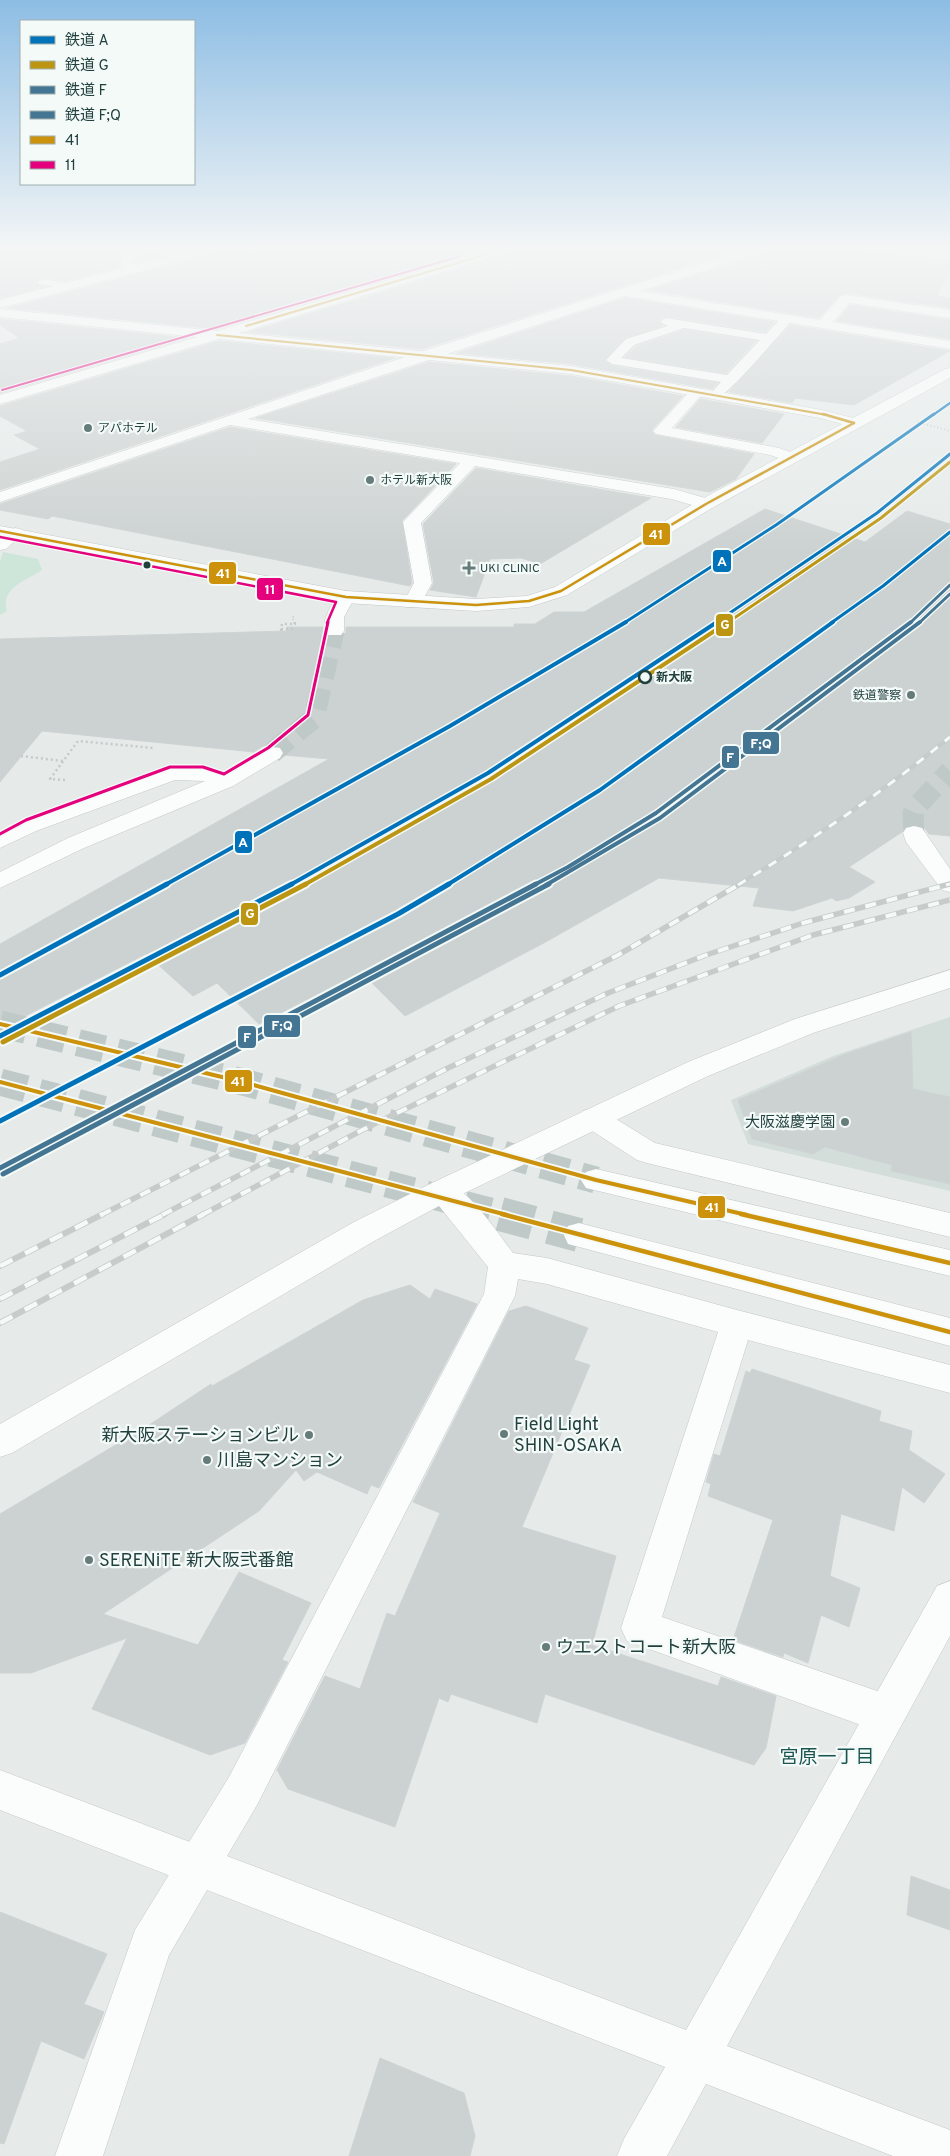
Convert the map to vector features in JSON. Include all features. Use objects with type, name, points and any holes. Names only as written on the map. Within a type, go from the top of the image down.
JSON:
[{"type":"street","points":[[0,384],[117,351]]},
{"type":"street","points":[[0,400],[165,351]]},
{"type":"street","points":[[372,351],[571,370],[822,414],[854,423]]},
{"type":"street","points":[[0,497],[442,351]]},
{"type":"street","points":[[0,545],[7,532],[346,597],[412,603],[476,605],[528,601],[561,591],[706,504],[950,372]]},
{"type":"street","points":[[698,392],[662,431],[773,451],[790,457]]},
{"type":"street","points":[[227,421],[674,494],[706,504]]},
{"type":"street","points":[[412,603],[423,583],[412,522],[471,461]]},
{"type":"street","points":[[334,630],[335,618],[346,597]]},
{"type":"street","points":[[0,881],[76,843],[225,781],[272,753]]},
{"type":"street","points":[[0,841],[28,826],[172,773],[188,771],[202,773],[225,781]]},
{"type":"street","points":[[914,833],[918,842],[950,885]]},
{"type":"street","points":[[0,1442],[365,1231],[442,1191],[698,1069],[804,1026],[950,979]]},
{"type":"street","points":[[593,1118],[647,1152],[950,1225]]},
{"type":"street","points":[[596,1180],[950,1264]]},
{"type":"street","points":[[442,1191],[468,1218],[504,1264],[547,1271],[737,1324],[950,1379]]},
{"type":"street","points":[[579,1235],[950,1332]]},
{"type":"street","points":[[79,2156],[150,1945],[243,1791],[502,1288],[504,1264]]},
{"type":"street","points":[[737,1324],[640,1628],[886,1714]]},
{"type":"street","points":[[641,2156],[950,1599]]},
{"type":"street","points":[[0,1790],[950,2154]]},
{"type":"lane","points":[[621,351],[612,360],[732,380]]},
{"type":"lane","points":[[716,395],[759,351]]},
{"type":"path","points":[[915,422],[950,431]]},
{"type":"path","points":[[293,629],[281,630],[282,624],[296,624],[292,618],[296,613]]},
{"type":"path","points":[[99,799],[79,782],[50,779],[78,741],[164,749]]},
{"type":"path","points":[[22,756],[64,761]]},
{"type":"shaded area","name":"大阪滋慶学園","points":[[950,1017],[950,1191],[748,1144],[731,1100],[833,1056]]},
{"type":"green space","points":[[3,552],[38,559],[42,570],[12,590],[6,602],[7,611],[0,615],[0,562]]},
{"type":"building","points":[[0,351],[144,351],[0,393]]},
{"type":"building","points":[[187,351],[319,351],[395,358],[0,490],[0,462],[40,449],[14,435],[27,431],[0,416],[0,406]]},
{"type":"building","points":[[464,351],[613,351],[604,360],[612,366],[717,383],[712,389],[571,364],[457,353]]},
{"type":"building","points":[[631,351],[747,351],[726,373],[625,357]]},
{"type":"building","points":[[767,351],[950,351],[854,405],[795,398],[792,403],[729,392]]},
{"type":"building","points":[[429,362],[571,376],[683,396],[652,430],[655,435],[754,454],[736,479],[710,492],[256,418]]},
{"type":"building","points":[[700,399],[784,414],[762,443],[676,427]]},
{"type":"building","points":[[230,427],[456,464],[402,521],[412,583],[410,586],[52,516],[48,519],[0,510],[0,504]]},
{"type":"building","points":[[476,468],[651,498],[540,564],[521,558],[490,559],[476,597],[430,590],[434,583],[423,524]]},
{"type":"building","points":[[765,509],[865,542],[907,511],[950,524],[950,836],[929,834],[924,827],[914,824],[906,826],[902,832],[849,867],[875,882],[849,898],[836,901],[832,898],[793,911],[753,906],[759,888],[659,878],[542,944],[405,1016],[361,972],[259,1024],[217,983],[193,996],[146,954],[0,1029],[0,944],[329,759],[284,755],[282,747],[272,745],[263,746],[254,752],[42,731],[0,782],[0,639],[287,631],[287,627],[323,627],[327,637],[341,637],[346,632],[346,627],[514,627],[514,624],[535,624],[554,612],[584,612]]},
{"type":"building","name":"大阪滋慶学園","points":[[911,1032],[913,1089],[950,1097],[950,1184],[891,1171],[892,1165],[825,1147],[813,1154],[752,1139],[738,1100],[843,1055]]},
{"type":"building","points":[[410,1285],[430,1299],[435,1289],[477,1304],[379,1488],[371,1485],[367,1494],[317,1472],[304,1481],[296,1470],[259,1511],[103,1614],[198,1645],[239,1572],[311,1603],[282,1660],[288,1662],[245,1743],[210,1755],[92,1709],[127,1638],[31,1673],[0,1673],[0,1514],[149,1425],[211,1384],[212,1386],[363,1300]]},
{"type":"building","points":[[526,1306],[588,1328],[574,1360],[590,1365],[522,1527],[616,1556],[592,1645],[718,1686],[721,1677],[776,1696],[766,1748],[754,1765],[545,1694],[537,1723],[451,1694],[448,1702],[439,1698],[395,1827],[288,1789],[277,1770],[325,1676],[360,1689],[387,1613],[395,1616],[440,1513],[413,1502],[509,1311]]},
{"type":"building","points":[[752,1369],[881,1411],[879,1421],[912,1431],[909,1450],[945,1474],[924,1503],[902,1487],[894,1531],[841,1514],[830,1576],[860,1588],[849,1627],[821,1615],[808,1663],[784,1653],[783,1657],[733,1640],[773,1520],[708,1496],[711,1484],[706,1482],[714,1454],[720,1456],[746,1371],[750,1373]]},
{"type":"building","points":[[911,1876],[950,1890],[950,1930],[907,1915]]},
{"type":"building","points":[[0,1912],[107,1954],[84,2004],[104,2012],[84,2059],[41,2041],[4,2144],[0,2143]]},
{"type":"building","points":[[380,2058],[464,2093],[475,2136],[470,2156],[349,2156]]},
{"type":"tunnel","points":[[272,753],[314,718],[334,631]]},
{"type":"tunnel","points":[[914,833],[913,814],[916,807],[950,771]]},
{"type":"tunnel","points":[[0,1024],[243,1082],[596,1180]]},
{"type":"tunnel","points":[[0,1082],[505,1215]]},
{"type":"tunnel","points":[[500,1214],[579,1235]]},
{"type":"railway","points":[[738,885],[847,815],[950,737]]},
{"type":"railway","points":[[101,1215],[618,955],[740,884]]},
{"type":"railway","points":[[162,1215],[448,1068],[608,993],[706,955],[803,923],[950,884],[946,885]]},
{"type":"railway","points":[[202,1215],[368,1127],[619,1006],[813,935],[950,900]]},
{"type":"railway","points":[[0,1266],[103,1214]]},
{"type":"railway","points":[[0,1299],[165,1214]]},
{"type":"railway","points":[[0,1323],[204,1214]]},
{"type":"rail line","name":"A","points":[[0,975],[376,769],[525,683],[688,583],[864,465],[950,403]]},
{"type":"rail line","name":"A","points":[[0,1036],[292,884],[488,773],[800,567],[877,513],[950,454]]},
{"type":"rail line","name":"G","points":[[3,1042],[295,890],[491,779],[804,572],[881,518],[950,462]]},
{"type":"rail line","name":"A","points":[[0,1121],[398,914],[491,859],[600,790],[883,586],[950,532]]},
{"type":"rail line","name":"F","points":[[0,1168],[568,867],[656,813],[910,623],[950,585]]},
{"type":"rail line","name":"F;Q","points":[[3,1174],[571,872],[660,818],[914,628],[950,594]]},
{"type":"transit line","name":"11","points":[[2,390],[137,351]]},
{"type":"transit line","name":"41","points":[[375,351],[571,370],[822,414],[854,423]]},
{"type":"transit line","name":"41","points":[[0,531],[346,597],[476,605],[529,601],[561,591],[706,504],[854,423]]},
{"type":"transit line","name":"11","points":[[0,537],[336,602],[329,616],[308,715],[268,748],[224,774],[203,767],[170,767],[26,820],[0,834]]},
{"type":"transit line","name":"41","points":[[0,1024],[243,1082],[596,1180],[950,1263]]},
{"type":"transit line","name":"41","points":[[0,1082],[950,1332]]},
{"type":"place","name":"アパホテル","points":[[88,428]]},
{"type":"place","name":"ホテル新大阪","points":[[370,480]]},
{"type":"place","name":"UKI CLINIC","points":[[469,568]]},
{"type":"place","name":"新大阪","points":[[645,677]]},
{"type":"place","name":"鉄道警察","points":[[911,695]]},
{"type":"place","name":"大阪滋慶学園","points":[[845,1122]]},
{"type":"place","name":"Field Light SHIN-OSAKA","points":[[504,1434]]},
{"type":"place","name":"新大阪ステーションビル","points":[[309,1435]]},
{"type":"place","name":"川島マンション","points":[[207,1460]]},
{"type":"place","name":"SERENiTE 新大阪弐番館","points":[[89,1560]]},
{"type":"place","name":"ウエストコート新大阪","points":[[546,1647]]},
{"type":"district","name":"宮原一丁目","points":[[827,1756]]}]
